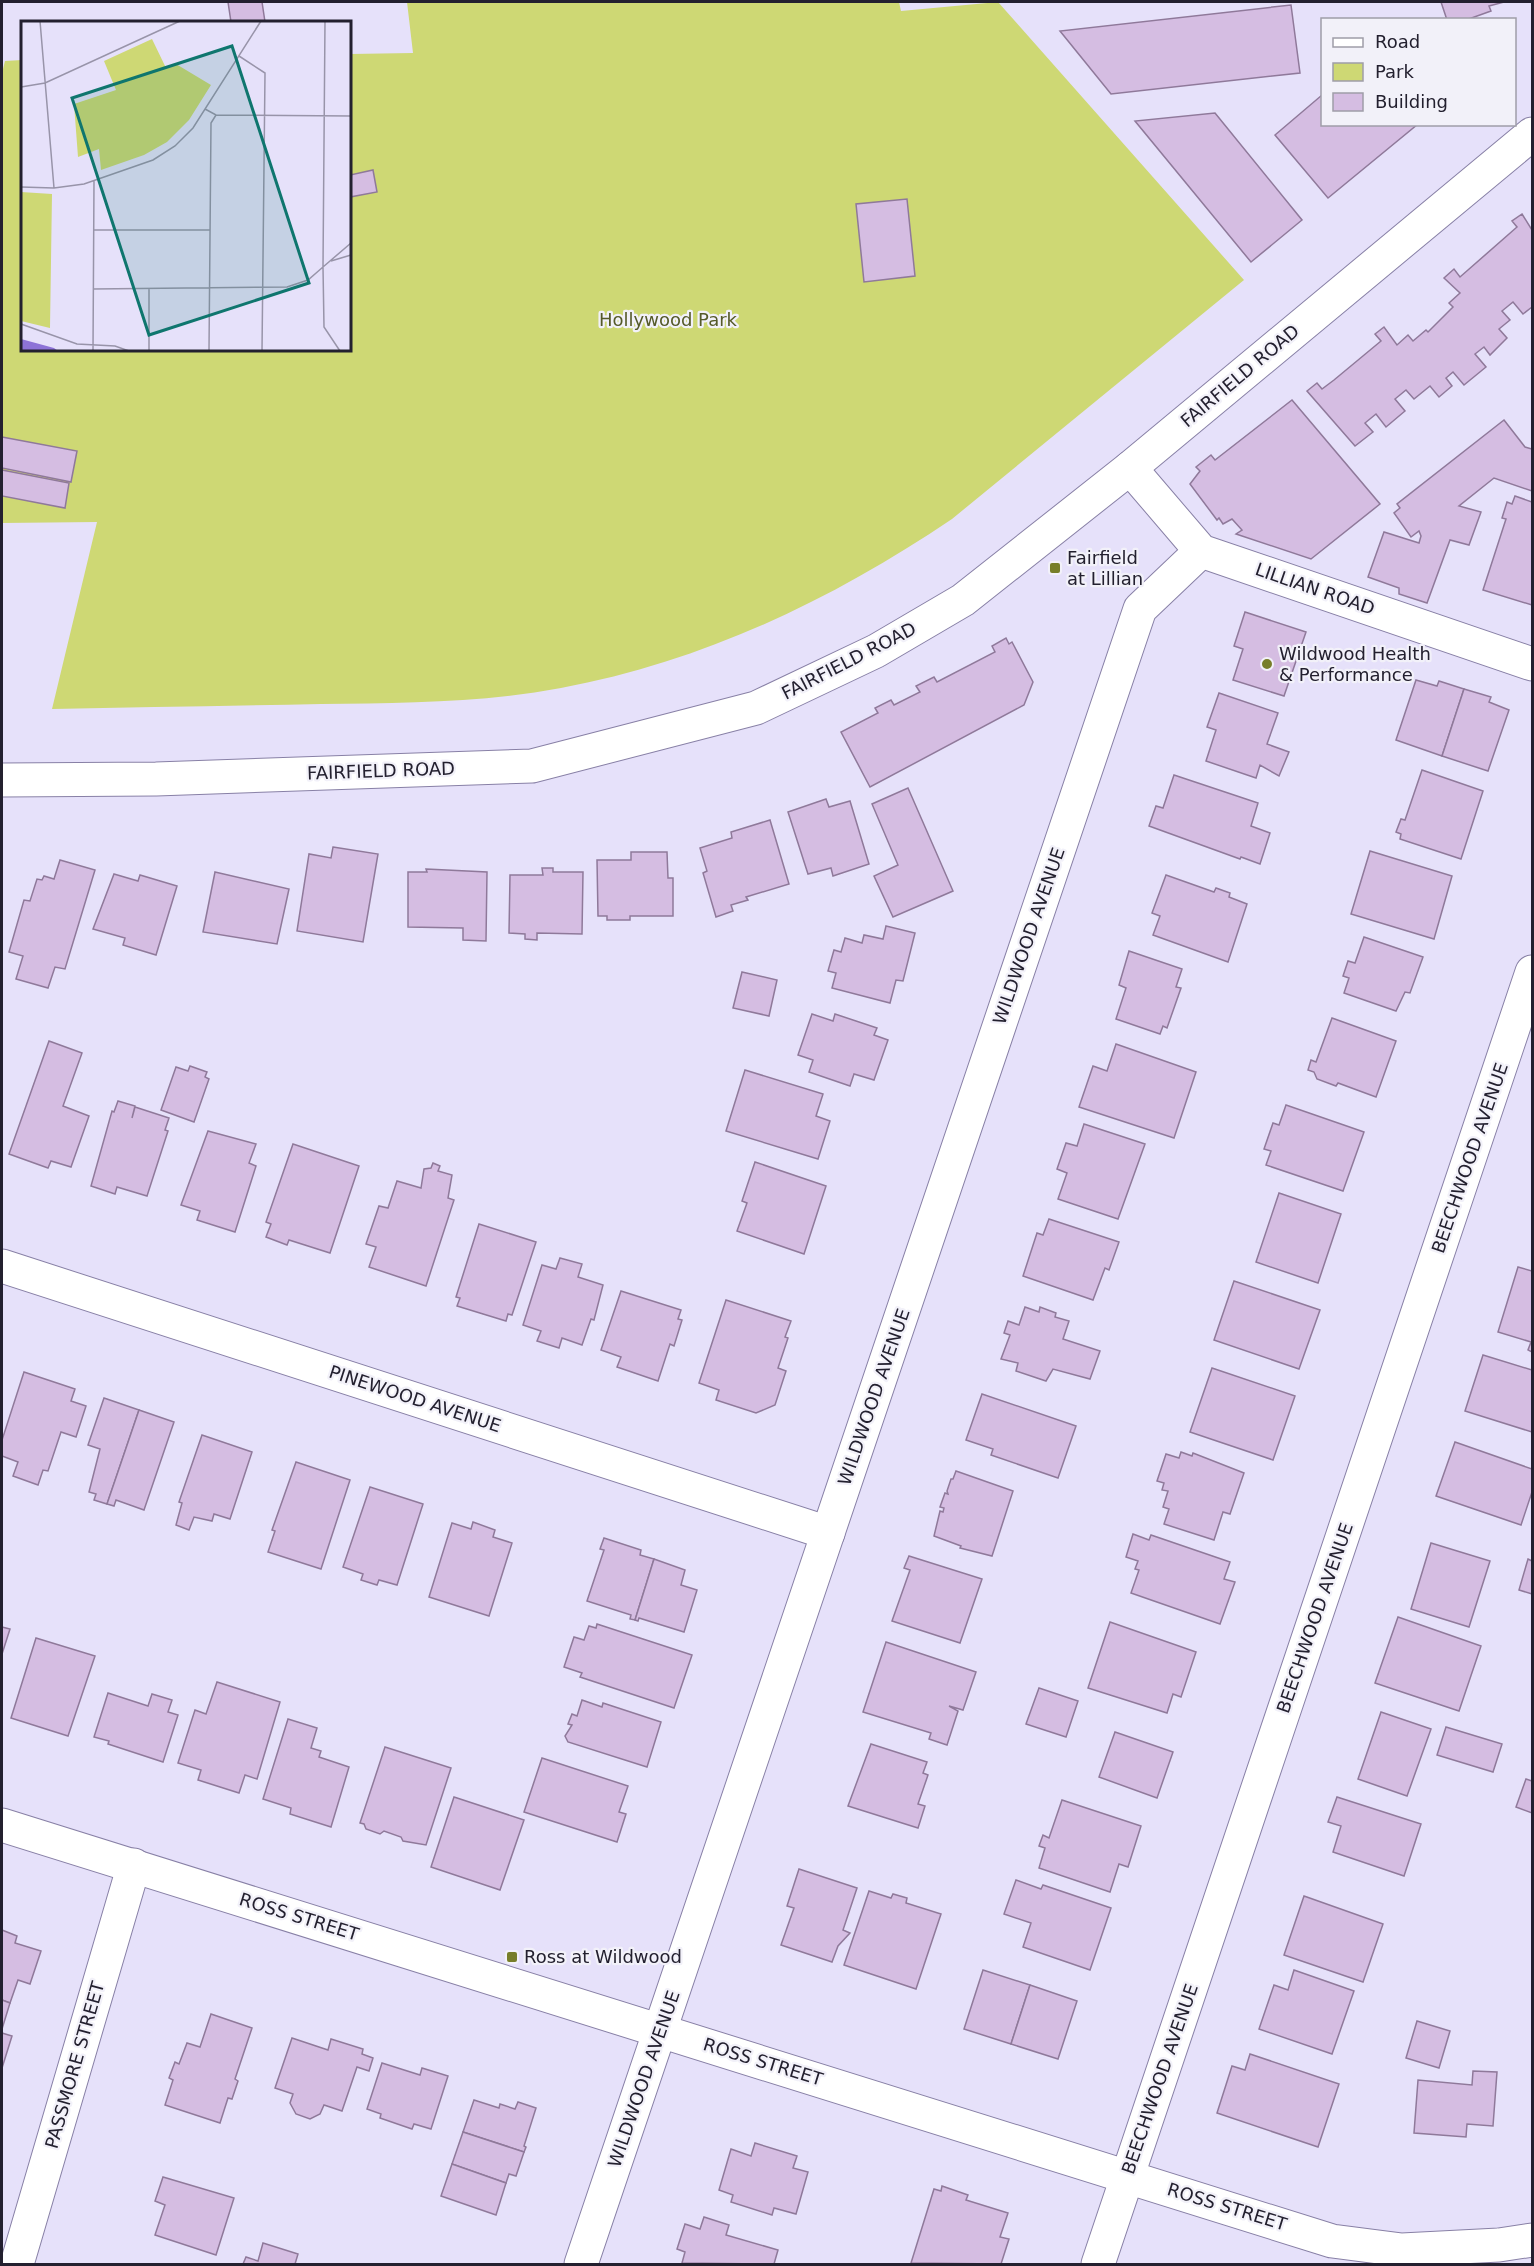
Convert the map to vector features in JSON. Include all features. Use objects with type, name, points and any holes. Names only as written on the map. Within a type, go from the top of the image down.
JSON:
[{"type":"street","name":"FAIRFIELD ROAD","points":[[2,780],[156,779],[532,766],[756,708],[876,651],[963,600],[1130,468],[1533,134]]},
{"type":"street","points":[[1130,468],[1201,550]]},
{"type":"street","name":"LILLIAN ROAD","points":[[1201,550],[1533,664]]},
{"type":"street","name":"WILDWOOD AVENUE","points":[[581,2265],[1140,609],[1201,550]]},
{"type":"street","name":"BEECHWOOD AVENUE","points":[[1098,2265],[1533,972]]},
{"type":"street","name":"PINEWOOD AVENUE","points":[[2,1266],[828,1533]]},
{"type":"street","name":"ROSS STREET","points":[[2,1825],[1332,2241],[1402,2250],[1499,2246],[1533,2240]]},
{"type":"street","name":"PASSMORE STREET","points":[[16,2265],[134,1865]]},
{"type":"green space","name":"Hollywood Park","points":[[407,2],[899,2],[901,11],[998,2],[1244,280],[952,519],[860,576],[813,601],[765,624],[666,662],[561,688],[501,697],[411,702],[52,709],[97,522],[2,523],[2,73],[5,61],[21,60],[21,351],[351,351],[351,54],[413,53]]},
{"type":"building","points":[[228,2],[262,2],[265,21],[231,21]]},
{"type":"building","points":[[1441,2],[1504,2],[1489,6],[1491,11],[1472,18],[1446,18]]},
{"type":"building","points":[[1291,5],[1300,73],[1111,94],[1060,31]]},
{"type":"building","points":[[1321,96],[1321,126],[1416,126],[1328,198],[1275,135]]},
{"type":"building","points":[[1215,113],[1302,220],[1251,262],[1135,121]]},
{"type":"building","points":[[373,170],[377,192],[351,197],[351,175]]},
{"type":"building","points":[[907,199],[915,276],[864,282],[856,204]]},
{"type":"building","points":[[1522,214],[1532,230],[1532,307],[1523,314],[1513,302],[1502,311],[1510,320],[1499,329],[1507,338],[1490,355],[1484,347],[1475,354],[1486,367],[1464,385],[1453,372],[1446,378],[1452,386],[1439,397],[1430,386],[1414,399],[1406,390],[1395,399],[1405,411],[1386,427],[1376,414],[1365,423],[1373,432],[1355,446],[1307,391],[1317,383],[1322,389],[1381,341],[1375,334],[1384,327],[1397,345],[1408,335],[1413,341],[1426,330],[1428,332],[1453,307],[1449,303],[1460,293],[1444,278],[1454,269],[1460,277],[1517,227],[1512,221]]},
{"type":"building","points":[[1292,400],[1380,504],[1311,559],[1236,534],[1242,530],[1232,519],[1223,524],[1219,518],[1217,520],[1190,484],[1200,471],[1196,467],[1211,455],[1215,460]]},
{"type":"building","points":[[1504,420],[1525,447],[1532,449],[1532,491],[1494,478],[1459,506],[1481,512],[1469,545],[1450,540],[1427,603],[1399,594],[1399,588],[1368,577],[1384,532],[1419,543],[1421,536],[1419,531],[1411,537],[1394,513],[1400,508],[1397,504]]},
{"type":"building","points":[[2,437],[77,451],[71,482],[2,468]]},
{"type":"building","points":[[2,470],[69,483],[65,508],[2,496]]},
{"type":"building","points":[[1515,496],[1532,502],[1532,605],[1483,590],[1506,519],[1502,518],[1507,502],[1512,504]]},
{"type":"building","name":"Wildwood Health & Performance","points":[[1245,612],[1306,632],[1284,696],[1233,680],[1243,649],[1234,646]]},
{"type":"building","points":[[1006,638],[1009,644],[1012,642],[1033,682],[1024,705],[870,787],[841,732],[878,713],[875,708],[891,700],[894,705],[920,692],[916,686],[934,677],[937,682],[995,652],[992,646]]},
{"type":"building","points":[[1416,680],[1437,686],[1439,681],[1464,689],[1442,756],[1396,740]]},
{"type":"building","points":[[1464,689],[1491,697],[1489,702],[1509,710],[1488,771],[1442,756]]},
{"type":"building","points":[[1219,693],[1278,713],[1267,744],[1289,752],[1279,776],[1260,765],[1256,778],[1206,761],[1216,730],[1207,727]]},
{"type":"building","points":[[1422,770],[1483,791],[1461,859],[1400,839],[1401,834],[1396,832],[1401,819],[1405,820]]},
{"type":"building","points":[[1174,775],[1258,803],[1251,826],[1270,833],[1260,864],[1149,826],[1156,806],[1163,808]]},
{"type":"building","points":[[908,788],[953,891],[893,917],[874,876],[898,865],[872,804]]},
{"type":"building","points":[[826,799],[829,807],[850,801],[869,864],[833,876],[831,868],[808,874],[788,812]]},
{"type":"building","points":[[770,820],[789,884],[746,897],[748,900],[731,905],[733,911],[716,917],[703,873],[707,871],[700,848],[732,838],[731,832]]},
{"type":"building","points":[[333,847],[378,854],[363,942],[297,931],[309,854],[331,858]]},
{"type":"building","points":[[1370,851],[1452,876],[1434,939],[1351,914]]},
{"type":"building","points":[[631,852],[667,852],[668,878],[673,878],[673,916],[630,916],[630,920],[607,920],[607,916],[598,916],[597,860],[631,860]]},
{"type":"building","points":[[60,860],[95,870],[65,969],[55,967],[48,988],[16,979],[23,956],[9,952],[24,900],[30,901],[37,879],[42,880],[44,876],[54,879]]},
{"type":"building","points":[[542,868],[553,868],[553,872],[583,872],[582,934],[537,933],[537,940],[525,939],[525,934],[509,933],[510,875],[543,875]]},
{"type":"building","points":[[426,869],[487,872],[486,941],[463,940],[463,928],[408,927],[408,872],[427,872]]},
{"type":"building","points":[[215,872],[289,889],[277,944],[203,932]]},
{"type":"building","points":[[114,874],[138,881],[140,875],[177,886],[156,955],[123,945],[125,938],[93,929]]},
{"type":"building","points":[[1166,875],[1214,892],[1216,888],[1230,893],[1229,897],[1247,904],[1228,962],[1153,935],[1160,916],[1152,913]]},
{"type":"building","points":[[886,926],[915,933],[903,981],[896,980],[890,1003],[832,988],[836,973],[828,971],[834,950],[841,952],[845,938],[862,943],[864,935],[883,939]]},
{"type":"building","points":[[1364,937],[1423,957],[1410,993],[1405,992],[1396,1011],[1344,993],[1349,978],[1343,976],[1348,961],[1355,963]]},
{"type":"building","points":[[1129,951],[1182,969],[1176,987],[1181,988],[1167,1028],[1163,1026],[1160,1034],[1116,1019],[1126,988],[1119,985]]},
{"type":"building","points":[[742,972],[777,980],[769,1016],[733,1008]]},
{"type":"building","points":[[812,1014],[833,1021],[835,1014],[877,1028],[874,1035],[888,1040],[874,1080],[854,1074],[850,1086],[809,1072],[813,1060],[798,1055]]},
{"type":"building","points":[[1332,1018],[1396,1041],[1376,1097],[1338,1083],[1336,1086],[1317,1079],[1314,1072],[1308,1070],[1311,1060],[1316,1062]]},
{"type":"building","points":[[49,1041],[82,1053],[63,1106],[89,1116],[71,1167],[51,1161],[48,1168],[9,1154]]},
{"type":"building","points":[[1116,1044],[1196,1072],[1174,1138],[1079,1107],[1093,1066],[1107,1071]]},
{"type":"building","points":[[190,1066],[207,1072],[205,1077],[209,1079],[194,1122],[161,1110],[176,1067],[188,1071]]},
{"type":"building","points":[[745,1070],[823,1094],[816,1116],[830,1121],[818,1159],[726,1131]]},
{"type":"building","points":[[118,1101],[135,1106],[132,1118],[135,1107],[169,1118],[165,1130],[168,1131],[147,1196],[117,1187],[115,1194],[91,1186],[112,1111],[114,1112]]},
{"type":"building","points":[[1286,1105],[1364,1132],[1343,1191],[1266,1165],[1271,1151],[1264,1149],[1273,1123],[1279,1125]]},
{"type":"building","points":[[1084,1124],[1145,1144],[1118,1219],[1058,1199],[1067,1173],[1057,1169],[1066,1143],[1077,1146]]},
{"type":"building","points":[[208,1131],[256,1144],[249,1163],[256,1166],[235,1232],[197,1220],[200,1211],[181,1205]]},
{"type":"building","points":[[293,1144],[359,1166],[330,1253],[289,1240],[287,1245],[266,1237],[271,1224],[266,1222]]},
{"type":"building","points":[[755,1162],[826,1186],[804,1254],[737,1231],[747,1203],[742,1201]]},
{"type":"building","points":[[433,1163],[440,1166],[438,1171],[452,1175],[448,1198],[454,1200],[426,1286],[369,1267],[376,1247],[366,1244],[379,1206],[388,1208],[397,1181],[421,1188],[424,1169],[431,1168]]},
{"type":"building","points":[[1279,1193],[1341,1214],[1318,1283],[1256,1262]]},
{"type":"building","points":[[1049,1219],[1119,1242],[1109,1270],[1105,1268],[1093,1300],[1023,1276],[1037,1233],[1043,1235]]},
{"type":"building","points":[[479,1224],[536,1242],[512,1315],[508,1314],[506,1321],[457,1306],[460,1298],[456,1297]]},
{"type":"building","points":[[560,1258],[582,1264],[578,1277],[603,1285],[594,1320],[591,1319],[582,1345],[562,1338],[559,1348],[537,1341],[541,1331],[523,1325],[542,1265],[556,1269]]},
{"type":"building","points":[[1518,1267],[1532,1271],[1532,1352],[1528,1350],[1531,1342],[1498,1332]]},
{"type":"building","points":[[1234,1281],[1320,1310],[1299,1369],[1214,1340]]},
{"type":"building","points":[[621,1291],[681,1310],[678,1319],[682,1320],[674,1346],[670,1344],[658,1381],[617,1367],[621,1357],[601,1350]]},
{"type":"building","points":[[726,1300],[791,1321],[778,1368],[786,1371],[775,1405],[756,1413],[716,1400],[719,1390],[699,1383]]},
{"type":"building","points":[[1025,1307],[1039,1312],[1040,1307],[1056,1313],[1055,1317],[1069,1321],[1063,1339],[1100,1351],[1090,1379],[1053,1369],[1046,1381],[1016,1371],[1018,1363],[1001,1359],[1010,1335],[1004,1333],[1008,1321],[1019,1325]]},
{"type":"building","points":[[1483,1355],[1532,1370],[1532,1432],[1465,1411]]},
{"type":"building","points":[[1212,1368],[1295,1396],[1273,1460],[1190,1432]]},
{"type":"building","points":[[24,1372],[75,1389],[71,1401],[86,1406],[76,1437],[61,1432],[48,1471],[43,1470],[38,1485],[13,1476],[18,1462],[2,1456],[2,1440]]},
{"type":"building","points":[[982,1394],[1076,1426],[1058,1478],[991,1455],[993,1449],[966,1440]]},
{"type":"building","points":[[104,1398],[139,1410],[107,1504],[94,1500],[96,1494],[89,1492],[100,1449],[88,1445]]},
{"type":"building","points":[[139,1410],[174,1422],[144,1510],[116,1500],[114,1506],[107,1504]]},
{"type":"building","points":[[202,1435],[252,1452],[230,1519],[214,1514],[212,1521],[194,1517],[189,1530],[176,1525],[182,1503],[179,1502]]},
{"type":"building","points":[[1455,1442],[1532,1469],[1532,1492],[1521,1525],[1436,1496]]},
{"type":"building","points":[[1181,1452],[1192,1456],[1193,1453],[1244,1473],[1230,1514],[1223,1512],[1214,1540],[1164,1524],[1169,1509],[1163,1507],[1168,1491],[1162,1490],[1164,1483],[1157,1481],[1166,1454],[1179,1458]]},
{"type":"building","points":[[296,1462],[350,1480],[321,1569],[268,1552],[275,1531],[272,1530]]},
{"type":"building","points":[[956,1471],[1013,1491],[992,1556],[960,1548],[961,1546],[934,1536],[940,1511],[943,1512],[944,1508],[940,1507],[945,1493],[948,1494],[951,1479]]},
{"type":"building","points":[[370,1487],[423,1504],[397,1585],[379,1580],[377,1585],[361,1580],[363,1574],[343,1567]]},
{"type":"building","points":[[473,1522],[495,1530],[493,1537],[512,1543],[489,1616],[429,1597],[452,1523],[471,1529]]},
{"type":"building","points":[[1133,1534],[1149,1540],[1151,1535],[1230,1562],[1224,1579],[1235,1582],[1220,1624],[1131,1593],[1139,1570],[1135,1569],[1138,1561],[1126,1557]]},
{"type":"building","points":[[604,1538],[641,1550],[640,1555],[654,1559],[635,1620],[630,1619],[631,1615],[587,1601],[604,1550],[600,1549]]},
{"type":"building","points":[[1431,1543],[1490,1561],[1469,1627],[1411,1609]]},
{"type":"building","points":[[909,1556],[982,1579],[960,1643],[892,1621],[910,1570],[904,1568]]},
{"type":"building","points":[[654,1559],[685,1570],[681,1585],[697,1590],[684,1632],[639,1618],[638,1621],[635,1620]]},
{"type":"building","points":[[1528,1559],[1532,1561],[1532,1594],[1519,1590]]},
{"type":"building","points":[[1398,1617],[1481,1646],[1459,1711],[1375,1683]]},
{"type":"building","points":[[1110,1622],[1196,1652],[1181,1697],[1173,1694],[1167,1713],[1088,1688]]},
{"type":"building","points":[[597,1624],[692,1655],[674,1708],[580,1677],[582,1673],[564,1667],[574,1637],[584,1640],[589,1626],[596,1628]]},
{"type":"building","points":[[2,1627],[10,1629],[2,1654]]},
{"type":"building","points":[[36,1638],[95,1656],[68,1736],[11,1718]]},
{"type":"building","points":[[886,1642],[976,1672],[963,1710],[949,1706],[958,1711],[947,1745],[929,1739],[931,1733],[863,1712]]},
{"type":"building","points":[[217,1682],[280,1702],[257,1779],[245,1775],[239,1793],[198,1780],[201,1770],[178,1763],[195,1710],[206,1714]]},
{"type":"building","points":[[1039,1688],[1078,1701],[1066,1737],[1026,1724]]},
{"type":"building","points":[[108,1693],[148,1706],[152,1694],[172,1700],[168,1712],[178,1715],[163,1762],[108,1744],[109,1741],[94,1737]]},
{"type":"building","points":[[582,1700],[602,1707],[603,1703],[661,1722],[647,1767],[568,1742],[565,1736],[572,1725],[568,1724],[572,1714],[577,1716]]},
{"type":"building","points":[[1381,1712],[1431,1729],[1407,1796],[1358,1779]]},
{"type":"building","points":[[288,1719],[317,1728],[311,1748],[321,1751],[319,1757],[349,1767],[331,1827],[290,1814],[291,1808],[263,1799]]},
{"type":"building","points":[[1446,1727],[1502,1744],[1493,1772],[1437,1755]]},
{"type":"building","points":[[1115,1732],[1173,1752],[1157,1798],[1099,1777]]},
{"type":"building","points":[[871,1744],[927,1762],[923,1773],[928,1775],[918,1804],[925,1806],[918,1828],[848,1806]]},
{"type":"building","points":[[385,1747],[451,1768],[426,1845],[403,1841],[401,1837],[384,1831],[380,1834],[366,1829],[364,1824],[360,1823]]},
{"type":"building","points":[[542,1758],[628,1786],[619,1812],[626,1814],[617,1842],[524,1812]]},
{"type":"building","points":[[1526,1779],[1532,1781],[1532,1813],[1516,1807]]},
{"type":"building","points":[[454,1797],[524,1820],[500,1890],[431,1867]]},
{"type":"building","points":[[1337,1797],[1421,1824],[1404,1876],[1333,1852],[1341,1826],[1328,1822]]},
{"type":"building","points":[[1062,1800],[1141,1826],[1128,1867],[1119,1864],[1110,1892],[1039,1868],[1045,1848],[1039,1846],[1043,1835],[1049,1838]]},
{"type":"building","points":[[799,1869],[857,1888],[843,1930],[850,1933],[838,1946],[832,1962],[781,1945],[794,1908],[787,1906]]},
{"type":"building","points":[[1016,1880],[1041,1889],[1043,1885],[1111,1908],[1090,1970],[1023,1947],[1031,1923],[1004,1914]]},
{"type":"building","points":[[869,1891],[891,1898],[893,1894],[907,1898],[906,1903],[941,1914],[916,1989],[844,1965]]},
{"type":"building","points":[[1304,1896],[1383,1924],[1363,1982],[1284,1955]]},
{"type":"building","points":[[2,1930],[17,1936],[15,1943],[41,1951],[30,1984],[18,1980],[10,2003],[2,2000]]},
{"type":"building","points":[[983,1970],[1030,1985],[1011,2044],[964,2029]]},
{"type":"building","points":[[1294,1970],[1354,1991],[1332,2054],[1259,2029],[1274,1985],[1288,1990]]},
{"type":"building","points":[[1030,1985],[1077,2001],[1058,2059],[1011,2044]]},
{"type":"building","points":[[2,2000],[10,2003],[2,2029]]},
{"type":"building","points":[[211,2014],[252,2028],[235,2079],[238,2081],[232,2099],[228,2098],[220,2123],[165,2105],[173,2080],[169,2078],[175,2062],[179,2064],[187,2043],[200,2047]]},
{"type":"building","points":[[1417,2021],[1450,2031],[1439,2068],[1406,2058]]},
{"type":"building","points":[[2,2033],[12,2036],[2,2068]]},
{"type":"building","points":[[292,2038],[328,2050],[331,2039],[363,2049],[362,2054],[373,2058],[369,2071],[357,2067],[342,2111],[324,2105],[320,2114],[310,2119],[296,2114],[290,2103],[293,2094],[275,2088]]},
{"type":"building","points":[[1250,2054],[1339,2084],[1318,2147],[1217,2113],[1232,2066],[1245,2070]]},
{"type":"building","points":[[382,2063],[420,2075],[422,2068],[448,2076],[431,2129],[414,2124],[412,2129],[380,2118],[381,2114],[367,2109]]},
{"type":"building","points":[[1473,2071],[1497,2072],[1493,2126],[1467,2124],[1466,2137],[1414,2133],[1418,2080],[1472,2085]]},
{"type":"building","points":[[474,2100],[499,2108],[500,2104],[515,2109],[518,2102],[536,2108],[524,2152],[463,2132]]},
{"type":"building","points":[[463,2132],[524,2152],[516,2176],[509,2174],[506,2183],[452,2164]]},
{"type":"building","points":[[755,2143],[797,2156],[793,2168],[808,2172],[796,2214],[774,2208],[772,2215],[731,2202],[733,2195],[719,2190],[731,2149],[751,2156]]},
{"type":"building","points":[[452,2164],[506,2183],[496,2215],[441,2196]]},
{"type":"building","points":[[163,2177],[234,2198],[216,2255],[155,2235],[165,2205],[155,2201]]},
{"type":"building","points":[[942,2186],[968,2195],[966,2200],[1008,2213],[1000,2237],[1009,2239],[1001,2264],[911,2263],[934,2189],[941,2191]]},
{"type":"building","points":[[704,2217],[729,2225],[726,2235],[778,2250],[774,2264],[682,2263],[685,2252],[677,2249],[685,2224],[700,2229]]},
{"type":"building","points":[[263,2243],[298,2254],[295,2264],[243,2264],[246,2257],[258,2261]]},
{"type":"place","name":"Fairfield at Lillian","points":[[1055,568]]},
{"type":"place","name":"Wildwood Health & Performance","points":[[1267,664]]},
{"type":"place","name":"Ross at Wildwood","points":[[512,1957]]}]
